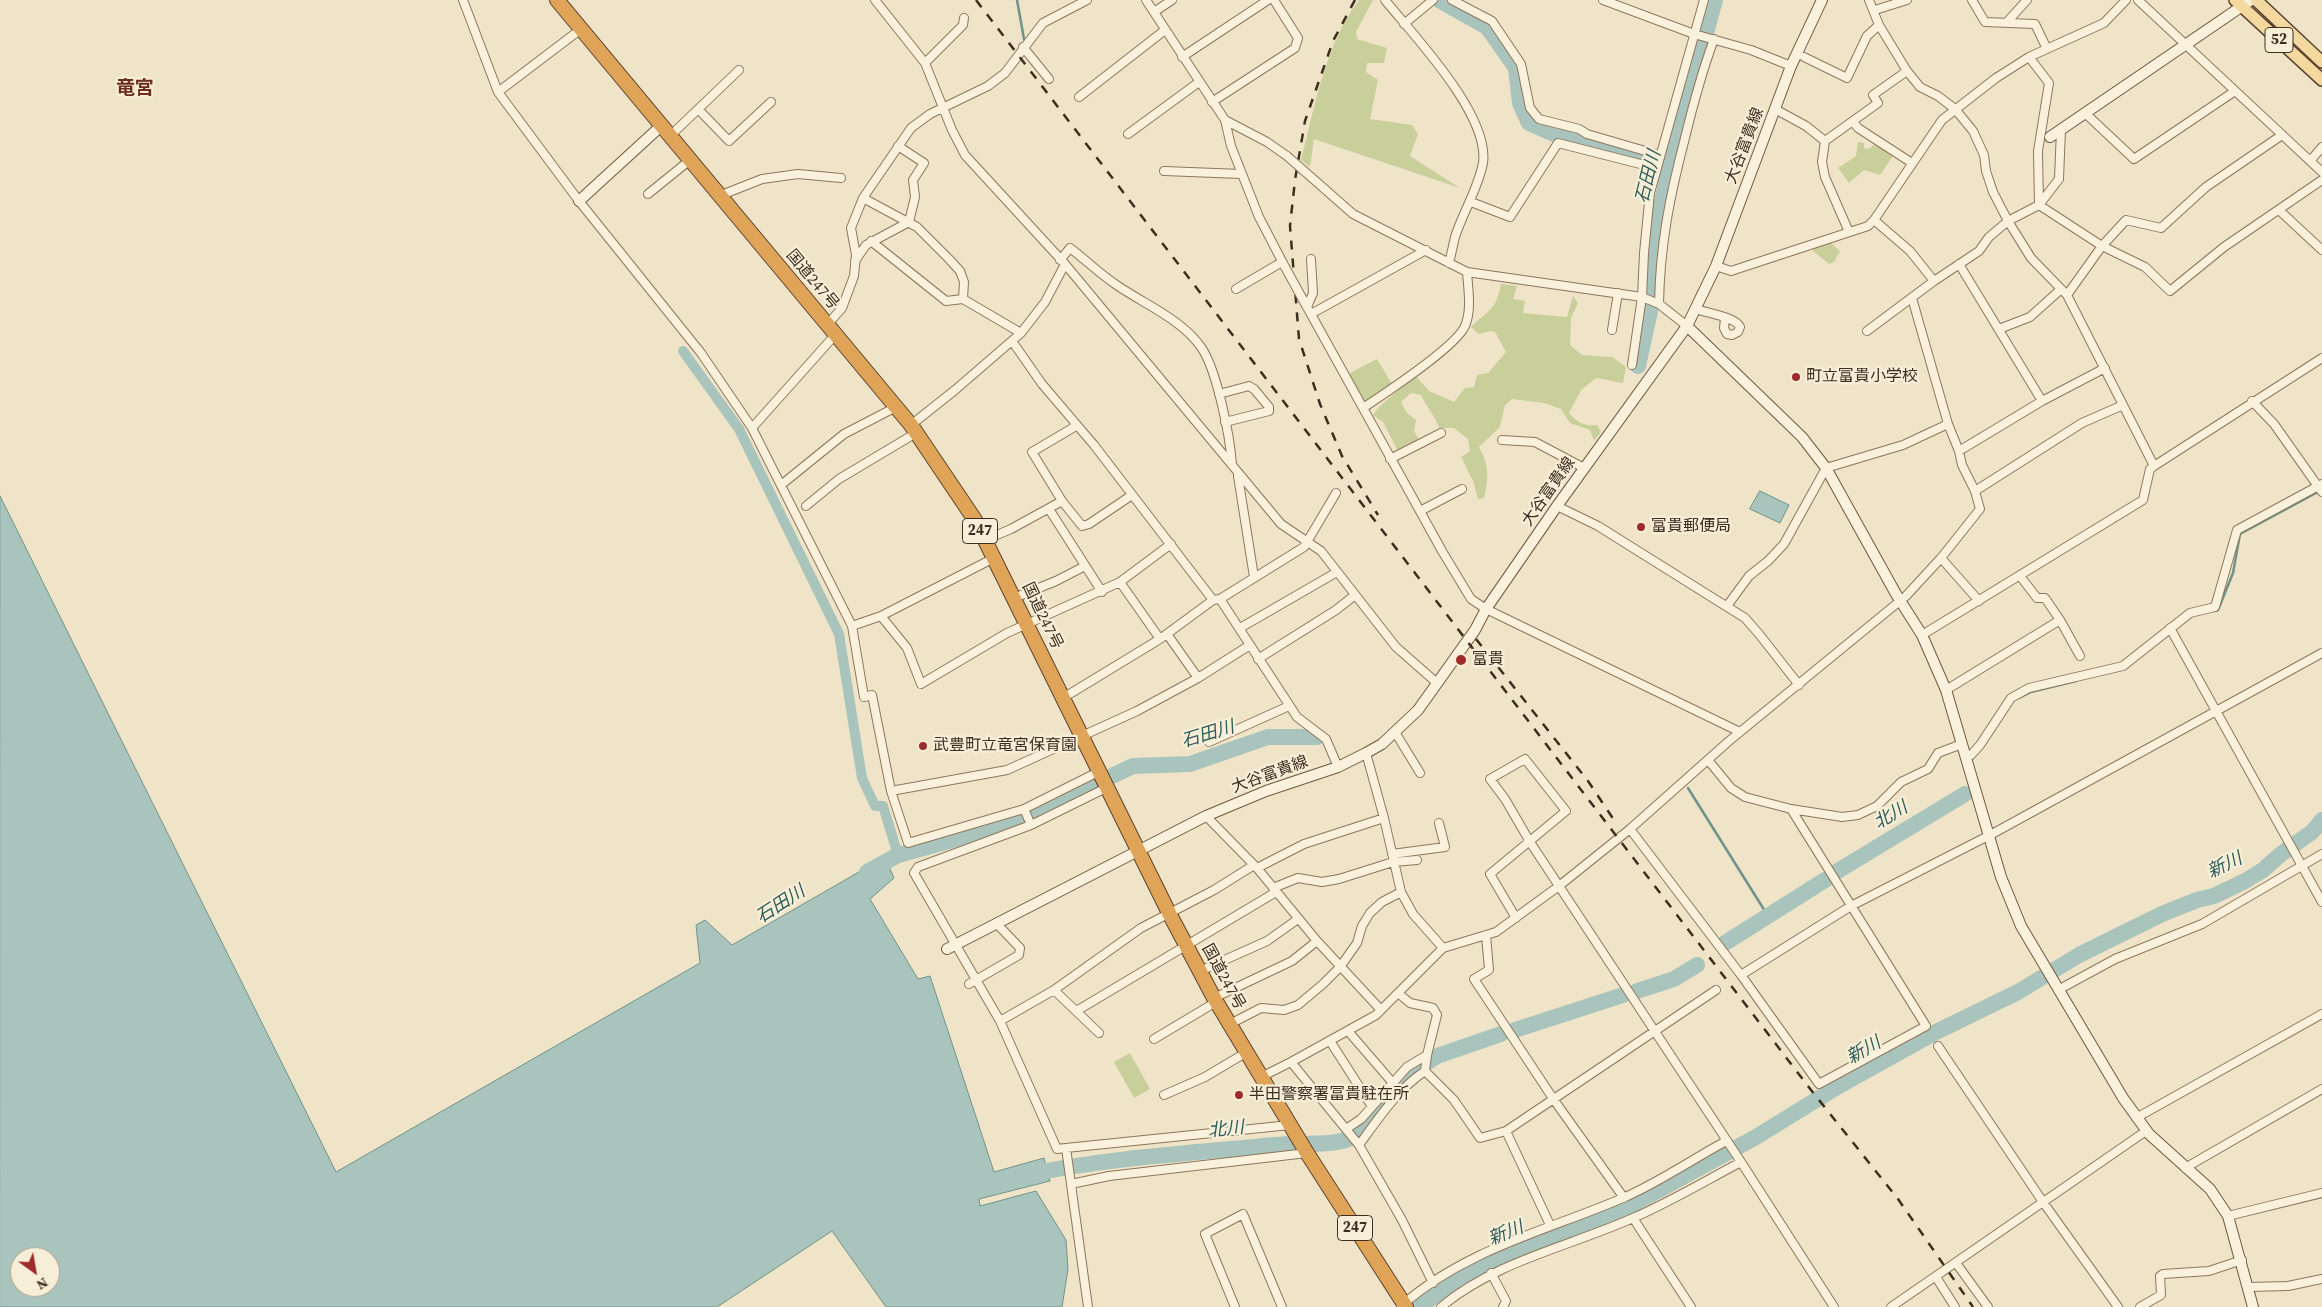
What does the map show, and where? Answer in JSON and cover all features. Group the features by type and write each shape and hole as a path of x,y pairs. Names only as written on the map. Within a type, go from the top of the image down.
{"highway":[{"name":"国道247号","path":"557,0 896,407 962,498 1014,598 1169,913 1215,1000 1292,1129 1404,1306"}],"main road":[{"name":"52","path":"2256,0 2322,62"},
{"name":"52","path":"2243,2 2322,80"}],"street":[{"path":"463,0 498,92 579,201 701,353 752,428 852,626 864,697 872,695 891,792 908,843 1024,809 1100,772"},
{"path":"876,0 925,63 943,109 965,155 1063,262 1281,524 1321,551 1396,647 1437,683"},
{"path":"1066,0 1072,8"},
{"path":"752,428 831,330 854,276 855,260 851,228 863,198 911,128 930,114 988,86 1006,73 1023,47 1043,23 1087,0"},
{"path":"1146,0 1224,120 1241,174 1259,217 1283,264 1390,458 1471,599 1486,609 1740,732"},
{"path":"1154,12 1172,0"},
{"path":"1182,57 1268,0"},
{"path":"1212,102 1295,48 1298,38 1274,0"},
{"path":"1385,0 1449,79 1475,122 1483,143 1483,162 1471,202 1455,237 1449,263"},
{"path":"1404,24 1432,0"},
{"path":"1452,0 1492,21 1521,64 1530,108 1539,119 1561,123 1587,134 1659,155"},
{"path":"1603,0 1694,34 1751,50 1791,66"},
{"path":"1632,365 1642,297 1649,202 1659,155 1704,0"},
{"name":"大谷富貴線","path":"951,947 1206,816 1266,790 1338,767 1366,753 1382,744 1418,710 1475,630 1486,609 1557,506 1687,326 1716,266 1791,66 1822,0"},
{"path":"1869,0 1880,25 1907,70 1920,87 1938,96 1955,109 1973,131 1984,154 1986,171 1993,192 2008,221 2031,258 2060,290 2067,295 2154,466"},
{"path":"1874,10 1907,0"},
{"path":"1972,0 1985,22 2035,24 2047,49"},
{"path":"2007,22 2028,0"},
{"path":"1716,266 1731,271 1868,226 1942,120 1996,78 2029,57 2104,23 2126,0"},
{"path":"2138,0 2322,172"},
{"path":"2050,137 2243,2"},
{"path":"925,63 963,25 964,18"},
{"path":"1804,56 1848,78 1867,36 1880,25"},
{"path":"498,92 581,29"},
{"path":"1079,96 1165,30"},
{"path":"1658,304 1661,256 1669,200 1712,39"},
{"path":"1023,47 1050,80"},
{"path":"2029,57 2049,84 2038,151 2039,205"},
{"path":"579,201 666,131 698,109 739,70"},
{"path":"1849,232 1824,177 1822,162 1826,141 1854,123 1878,103 1873,94 1907,70"},
{"path":"1128,134 1199,82"},
{"path":"2085,113 2134,159 2235,91"},
{"path":"698,109 729,141 771,102"},
{"path":"1775,109 1799,122 1826,141"},
{"path":"1224,120 1267,142 1287,156 1353,214 1467,272 1642,297 1658,304 1687,326 1802,436 1826,468 1900,600 1922,635 1946,690 2001,877 2021,926 2136,1118 2146,1131 2184,1168 2210,1189 2228,1216 2242,1260 2253,1307"},
{"path":"1854,123 1858,128 1912,163"},
{"path":"1867,331 1934,281 1979,251 1989,237 2008,221 2039,205 2059,179 2061,129"},
{"path":"2067,295 2102,246 2126,220 2160,228 2206,187 2282,135"},
{"path":"1471,202 1510,216 1558,143 1656,168"},
{"path":"855,260 871,241 909,222 915,197 913,180 924,163 898,146"},
{"path":"2310,161 2322,147"},
{"path":"648,194 690,160"},
{"path":"1164,171 1241,174"},
{"path":"719,196 762,179 798,174 842,178"},
{"path":"2039,205 2102,246 2145,267 2170,291 2224,247 2322,180"},
{"path":"863,198 917,227 960,271 964,282 963,299"},
{"path":"2279,210 2322,250"},
{"path":"1874,220 1910,251 1934,281"},
{"path":"871,241 946,301 963,299 1021,333"},
{"path":"806,506 839,480 913,429 1021,333 1045,302 1070,248 1116,285 1183,327 1202,348 1218,394 1232,465"},
{"path":"1311,314 1426,250"},
{"path":"1307,307 1313,293 1311,259"},
{"path":"1236,289 1283,264"},
{"path":"1959,264 2042,401"},
{"path":"1363,408 1444,350 1457,337 1465,326 1468,315 1467,272"},
{"path":"1999,329 2030,318 2060,290"},
{"path":"1612,330 1618,293"},
{"path":"1261,1076 1330,1041 1381,1010 1443,948 1496,932 1559,886 1630,830 1740,732 1900,600 1941,558 1980,509 1975,491 1962,465 1960,452 1948,424 1912,298"},
{"path":"1696,309 1725,318"},
{"path":"1012,341 1042,384 1094,445 1171,544 1240,628 1258,659 1297,717 1326,739 1338,767"},
{"path":"1922,635 2143,500 2150,469 2252,401 2322,358"},
{"path":"1960,452 2042,401 2105,368"},
{"path":"1218,394 1249,386 1254,389 1269,407 1269,411 1225,422"},
{"path":"1966,757 1971,755 1980,744 2011,698 2029,688 2123,666 2190,613 2214,607 2238,530 2321,487 2274,424 2252,401"},
{"path":"1975,491 2082,423 2123,405"},
{"path":"781,485 844,434 896,407"},
{"path":"1727,606 1749,576 1784,544 1826,468 1903,446 1948,424"},
{"path":"1076,426 1032,452 1062,501 1082,526 1089,524 1132,495"},
{"path":"1390,458 1441,433"},
{"path":"1502,440 1535,442 1584,468"},
{"path":"1237,473 1254,577"},
{"path":"1420,511 1462,489"},
{"path":"1063,698 1160,639 1216,599 1304,546 1336,493"},
{"path":"984,540 1062,501"},
{"path":"1557,506 1598,526 1745,618 1760,634 1799,685"},
{"path":"1049,509 1102,592"},
{"path":"881,616 907,648 921,684 1026,624 1102,592 1120,582 1171,544"},
{"path":"852,626 881,616 994,558"},
{"path":"1941,558 1979,601"},
{"path":"1014,598 1056,581 1085,566"},
{"path":"1240,628 1338,572"},
{"path":"2020,576 2037,598 2045,598 2080,656"},
{"path":"1120,582 1160,639"},
{"path":"1258,659 1336,610 1355,595"},
{"path":"1946,690 2060,620"},
{"path":"2170,628 2322,902"},
{"path":"1167,634 1198,678"},
{"path":"891,792 1007,770 1137,712 1198,678 1250,645"},
{"path":"1741,975 1851,906 1988,836 2322,653"},
{"path":"1209,742 1289,706"},
{"path":"1395,732 1420,773"},
{"path":"1708,760 1731,788 1738,793 1769,805 1842,817 1858,815 1877,806 1902,782 1928,769 1938,753 1962,744"},
{"path":"1366,753 1384,818 1401,892 1413,914 1443,948"},
{"path":"1516,918 1490,874 1530,842 1566,811 1525,759 1490,779 1505,799 1530,842 1741,1162 1834,1307"},
{"path":"1108,787 1031,825 918,867 914,872 951,947 977,980 1000,1021 1058,1149 1292,1129"},
{"path":"1024,809 1031,825"},
{"path":"1630,830 1741,975 1819,1084 1926,1026 1791,809"},
{"path":"1206,816 1256,867 1317,941 1381,1010"},
{"path":"1000,1021 1054,990 1116,944 1169,913 1256,867 1304,844 1384,818"},
{"path":"1078,1010 1186,945 1274,890 1282,883 1298,878 1322,882 1339,879 1393,858 1445,846 1439,823"},
{"path":"2057,987 2115,959 2202,924 2322,854"},
{"path":"1393,858 1417,860"},
{"path":"1230,1024 1261,1008 1284,1010 1298,1005 1323,984 1340,966 1357,943 1362,926 1370,913 1382,902 1401,892"},
{"path":"1200,971 1268,941 1298,918"},
{"path":"969,984 1019,955 1020,948 996,923"},
{"path":"1486,935 1489,970 1474,979 1554,1100 1624,1198"},
{"path":"1154,1039 1215,1000 1292,961 1317,941"},
{"path":"1054,990 1078,1010 1099,1033"},
{"path":"1425,1071 1454,1100 1480,1138 1506,1131 1716,990"},
{"path":"1359,1145 1380,1116 1412,1080 1425,1071 1437,1016 1433,1008 1410,1003 1398,993"},
{"path":"2136,1118 2322,1014"},
{"path":"1348,1031 1392,1082"},
{"path":"1330,1041 1371,1105"},
{"path":"1938,1046 2043,1202 2118,1307"},
{"path":"1164,1095 1205,1077 1247,1052"},
{"path":"1346,1129 1360,1119 1407,1067 1427,1055"},
{"path":"1291,1062 1359,1145 1402,1220 1433,1283"},
{"path":"2184,1168 2322,1089"},
{"path":"1506,1131 1550,1225"},
{"path":"1891,1307 1956,1264 2146,1131"},
{"path":"1404,1306 1433,1283 1470,1260 1550,1225 1624,1198 1726,1141"},
{"path":"1066,1148 1088,1307"},
{"path":"1070,1180 1307,1152"},
{"path":"1441,1307 1456,1294 1491,1274 1633,1218 1741,1162"},
{"path":"2228,1216 2322,1193"},
{"path":"1236,1307 1205,1234 1243,1214 1282,1307"},
{"path":"1633,1218 1691,1307"},
{"path":"2140,1307 2162,1295 2160,1276 2164,1274 2209,1271 2242,1260"},
{"path":"1956,1264 1988,1307"},
{"path":"1491,1274 1506,1300 1503,1307"},
{"path":"1936,1277 1955,1307"},
{"path":"2248,1287 2288,1286 2322,1279"}],"green space":[{"path":"1359,0 1373,0 1356,32 1357,39 1387,48 1384,63 1367,63 1366,72 1378,80 1370,119 1412,125 1418,134 1410,156 1460,188 1314,139 1310,167 1301,160 1329,56 1347,18"},
{"path":"1858,142 1864,143 1864,148 1869,149 1876,143 1893,156 1880,175 1864,170 1849,183 1838,168 1856,156"},
{"path":"1829,241 1840,251 1834,262 1829,264 1813,251 1813,246"},
{"path":"1501,284 1517,286 1513,299 1525,301 1523,313 1567,317 1573,296 1578,303 1571,318 1570,345 1582,355 1612,357 1626,367 1623,383 1596,378 1581,390 1569,413 1582,423 1597,425 1601,432 1594,441 1590,430 1570,423 1561,409 1544,403 1512,399 1505,405 1500,427 1479,447 1485,459 1487,484 1484,498 1478,499 1473,481 1461,457 1470,451 1468,439 1454,428 1439,428 1421,395 1411,393 1401,402 1407,413 1416,420 1414,431 1420,441 1398,451 1383,422 1373,415 1379,407 1415,375 1429,391 1454,402 1465,388 1474,387 1477,375 1488,373 1506,352 1495,332 1490,331 1479,334 1471,327 1494,305"},
{"path":"1377,359 1392,384 1364,403 1348,374"},
{"path":"1130,1053 1150,1089 1134,1098 1114,1062"}],"water":[{"path":"1760,491 1789,505 1780,523 1750,509"},
{"path":"0,496 336,1172 700,963 696,925 705,920 732,945 885,857 894,878 870,899 918,979 930,976 994,1172 1044,1158 1050,1181 979,1199 980,1206 1036,1191 1066,1240 1068,1269 1062,1307 886,1307 832,1231 717,1307 0,1307"}],"waterway":[{"path":"1017,0 1024,39"},
{"path":"1439,0 1487,27 1516,68 1520,103 1529,123 1554,134 1653,159"},
{"name":"石田川","path":"1638,366 1650,311 1657,224 1670,165 1715,0"},
{"path":"683,351 739,429 839,634 862,778 875,806 883,806 898,855"},
{"path":"2214,611 2218,610 2233,573 2240,534 2316,493"},
{"path":"2019,698 2031,692 2076,681"},
{"name":"石田川","path":"1112,776 1133,766 1190,764 1268,737 1317,737"},
{"name":"石田川","path":"1031,814 1093,786"},
{"path":"1688,788 1768,916"},
{"name":"北川","path":"1836,872 1965,794"},
{"name":"石田川","path":"867,872 898,855 985,831 1025,817"},
{"name":"新川","path":"1419,1307 1460,1277 1484,1264 1628,1207 1756,1137 1837,1087 1936,1032 2018,992 2079,955 2162,914 2197,900 2214,896 2245,881 2263,870 2281,854 2312,832 2322,820"},
{"name":"北川","path":"1725,943 1825,880"},
{"name":"北川","path":"1637,991 1674,979 1697,965"},
{"name":"北川","path":"1515,1030 1623,995"},
{"name":"北川","path":"1025,1175 1087,1164 1149,1157 1285,1144 1339,1142 1357,1135 1406,1076 1437,1056 1501,1034"}],"railway":[{"path":"976,0 1811,1090 1898,1199 1973,1307"},
{"path":"1355,0 1333,41 1305,121 1295,180 1290,226 1299,339 1320,404 1342,456 1378,515"},
{"path":"1476,639 1588,781 1614,820"}],"place":[{"name":"町立富貴小学校","path":"1796,377"},
{"name":"富貴郵便局","path":"1641,527"},
{"name":"富貴","path":"1461,660"},
{"name":"武豊町立竜宮保育園","path":"923,746"},
{"name":"半田警察署冨貴駐在所","path":"1239,1095"}],"district":[{"name":"竜宮","path":"135,89"}]}
